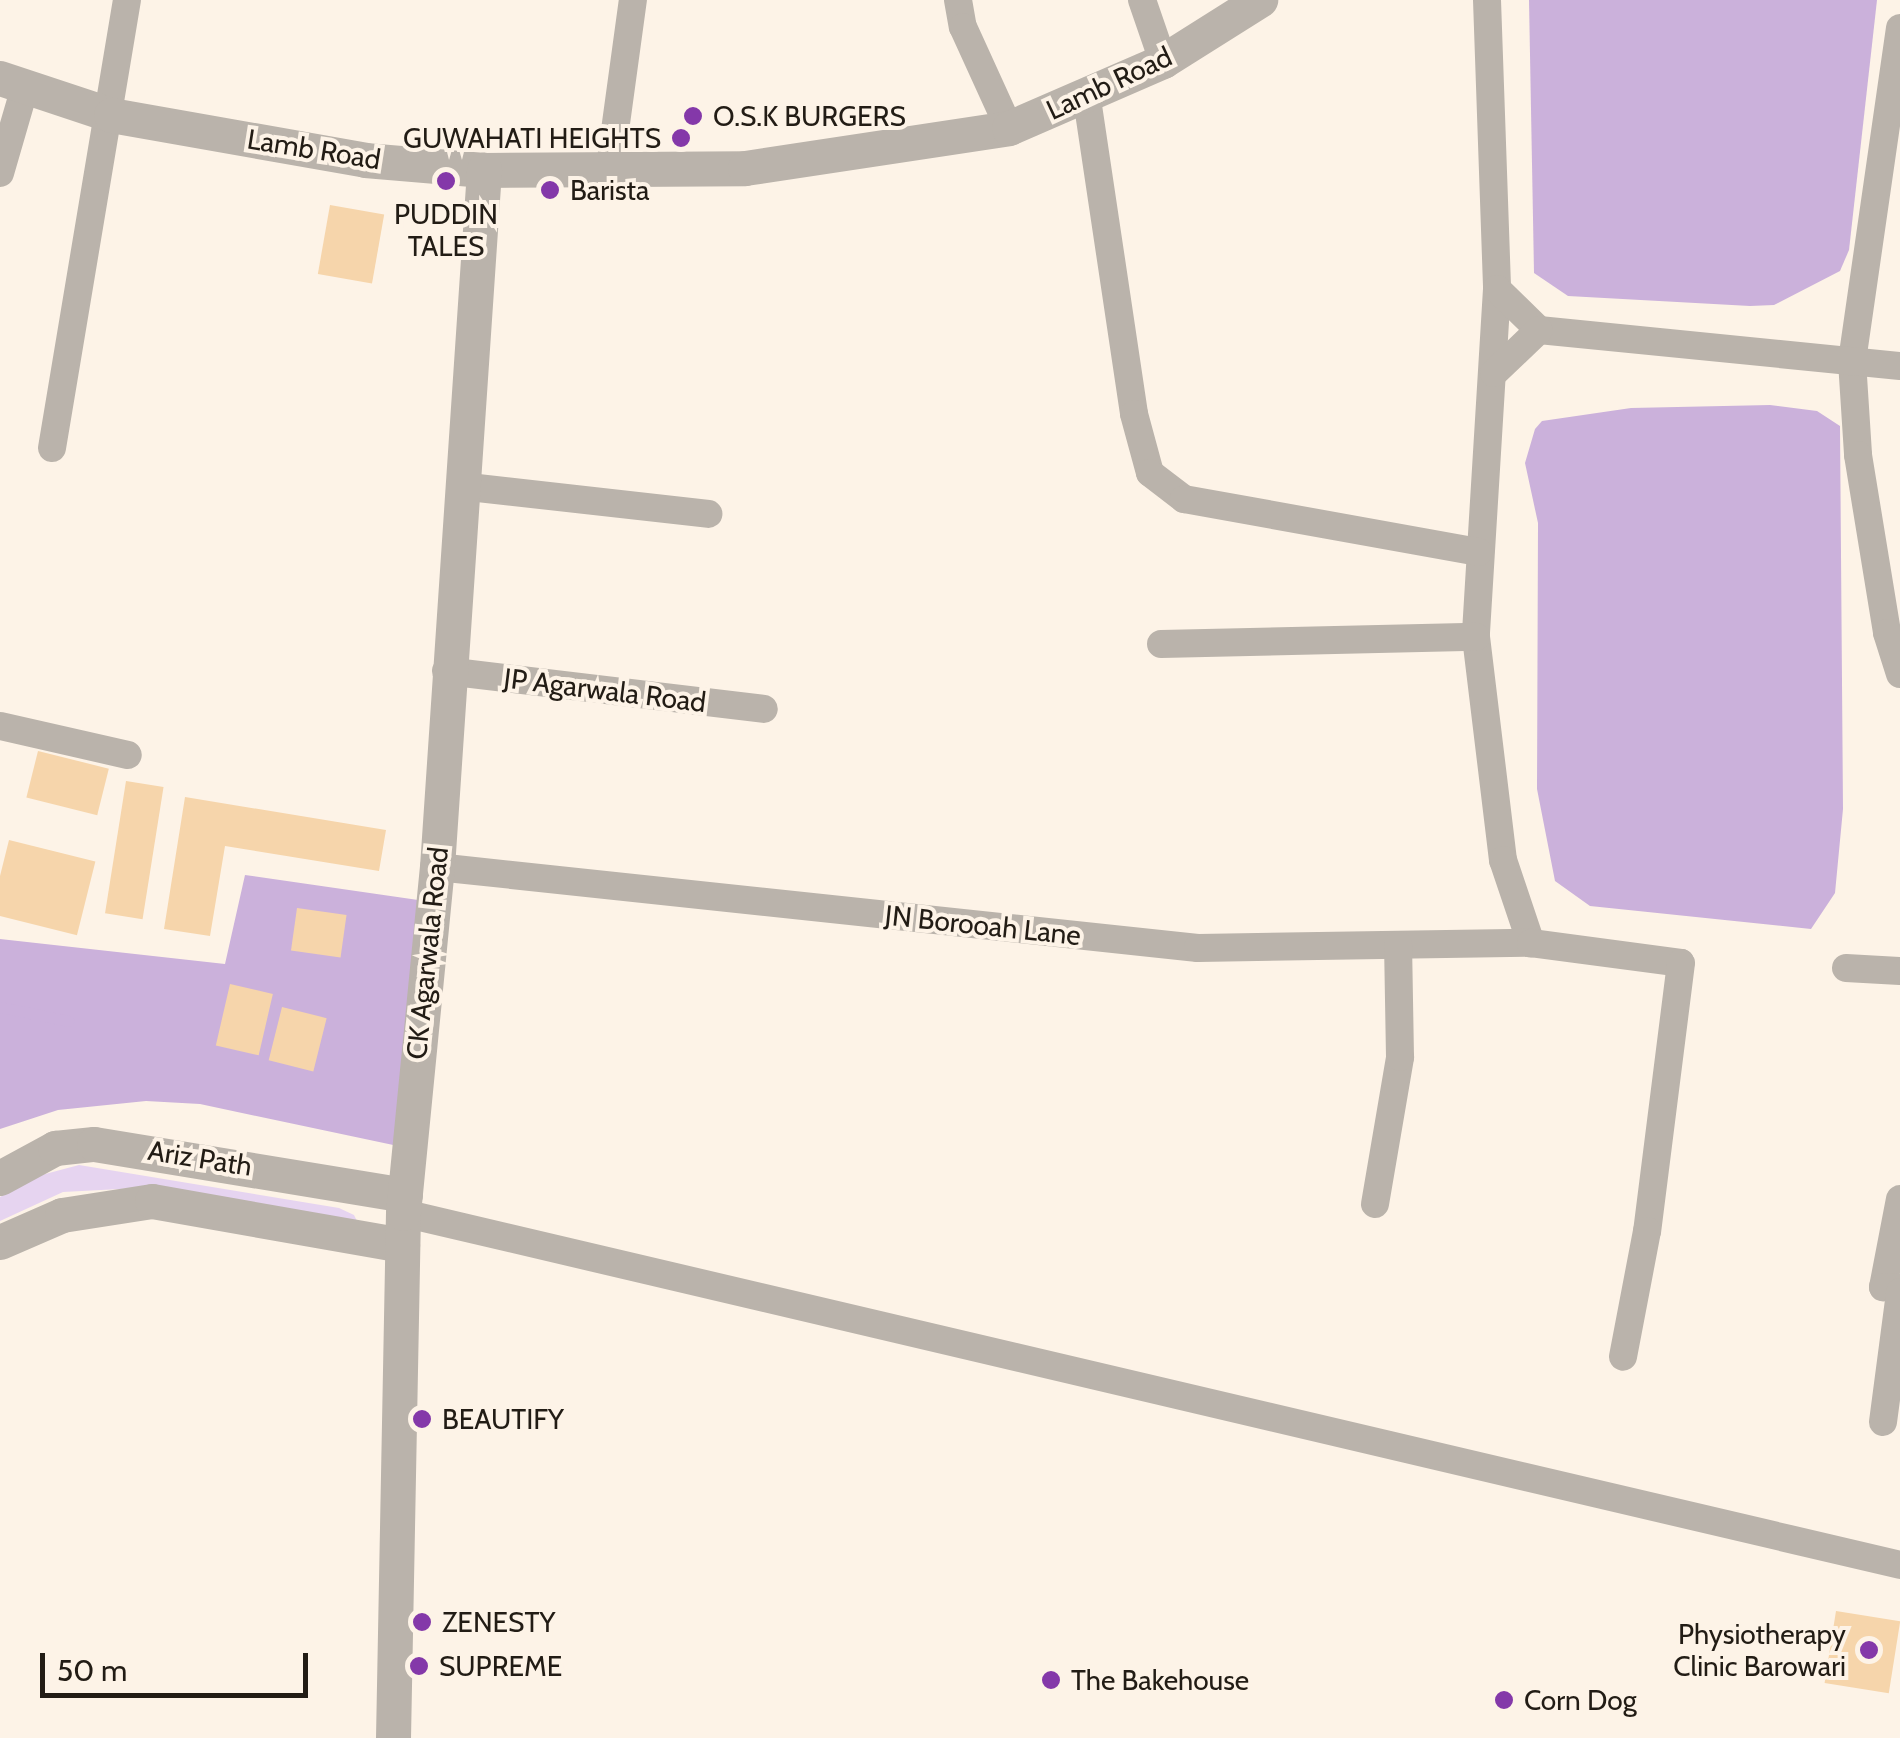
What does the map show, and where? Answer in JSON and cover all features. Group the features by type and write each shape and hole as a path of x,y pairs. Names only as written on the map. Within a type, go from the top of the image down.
{"street":[{"path":"52,448 127,0"},
{"path":"610,167 633,0"},
{"path":"958,0 963,27 1009,128"},
{"path":"1142,0 1163,60"},
{"name":"Lamb Road","path":"13,82 110,115 366,160 484,170 745,168 1009,128 1087,99 1163,60 1260,0"},
{"path":"1487,0 1498,289 1478,552 1476,637 1503,860 1532,943"},
{"path":"1900,28 1852,361 1858,455 1887,633 1900,674"},
{"path":"0,174 13,82"},
{"path":"1087,99 1134,414 1150,473 1184,498 1478,552"},
{"name":"CK Agarwala Road","path":"393,1738 404,1218 437,867 446,671 484,170"},
{"path":"1498,289 1539,330 1900,366"},
{"path":"1494,373 1539,330"},
{"path":"460,486 708,514"},
{"path":"1161,644 1476,637"},
{"name":"JP Agarwala Road","path":"446,671 764,709"},
{"path":"0,726 128,755"},
{"name":"JN Borooah Lane","path":"437,867 1198,948 1532,943 1681,963 1648,1231 1623,1357"},
{"path":"1375,1204 1400,1057 1398,946"},
{"path":"1846,968 1900,971"},
{"name":"Ariz Path","path":"0,1178 55,1148 94,1144 404,1218"},
{"path":"1884,1422 1900,1290 1883,1287 1900,1199"},
{"name":"Ariz Path","path":"0,1242 62,1215 152,1201 404,1218"},
{"path":"404,1218 1900,1565"}],"shaded area":[{"path":"1529,0 1877,0 1849,250 1840,271 1774,305 1750,306 1568,296 1534,273"},
{"path":"1770,405 1817,411 1840,426 1843,809 1835,893 1811,929 1590,906 1555,881 1537,789 1538,523 1525,463 1535,429 1542,421 1631,408"},
{"path":"245,875 425,901 398,1146 200,1104 146,1101 58,1110 0,1129 0,939 225,964"},
{"path":"79,1165 339,1208 354,1215 360,1227 139,1188 63,1192 0,1221 0,1197 34,1177"}],"building":[{"path":"330,205 384,215 372,283 318,274"},
{"path":"38,751 109,769 97,815 26,798"},
{"path":"126,781 164,787 143,919 105,913"},
{"path":"185,797 386,830 379,871 225,846 210,936 164,929"},
{"path":"9,840 95,862 77,935 0,916 0,876"},
{"path":"297,908 347,915 341,958 291,951"},
{"path":"230,984 273,994 259,1055 216,1045"},
{"path":"282,1007 327,1018 313,1071 269,1060"},
{"path":"1836,1611 1900,1621 1889,1693 1825,1683"}],"waterway":[{"path":"0,1007 69,1021"}],"place":[{"name":"O.S.K BURGERS","path":"693,116"},
{"name":"GUWAHATI HEIGHTS","path":"681,138"},
{"name":"PUDDIN TALES","path":"446,181"},
{"name":"Barista","path":"550,190"},
{"name":"BEAUTIFY","path":"422,1419"},
{"name":"ZENESTY","path":"422,1622"},
{"name":"Physiotherapy Clinic Barowari","path":"1869,1650"},
{"name":"SUPREME","path":"419,1666"},
{"name":"The Bakehouse","path":"1051,1680"},
{"name":"Corn Dog","path":"1504,1700"}]}
